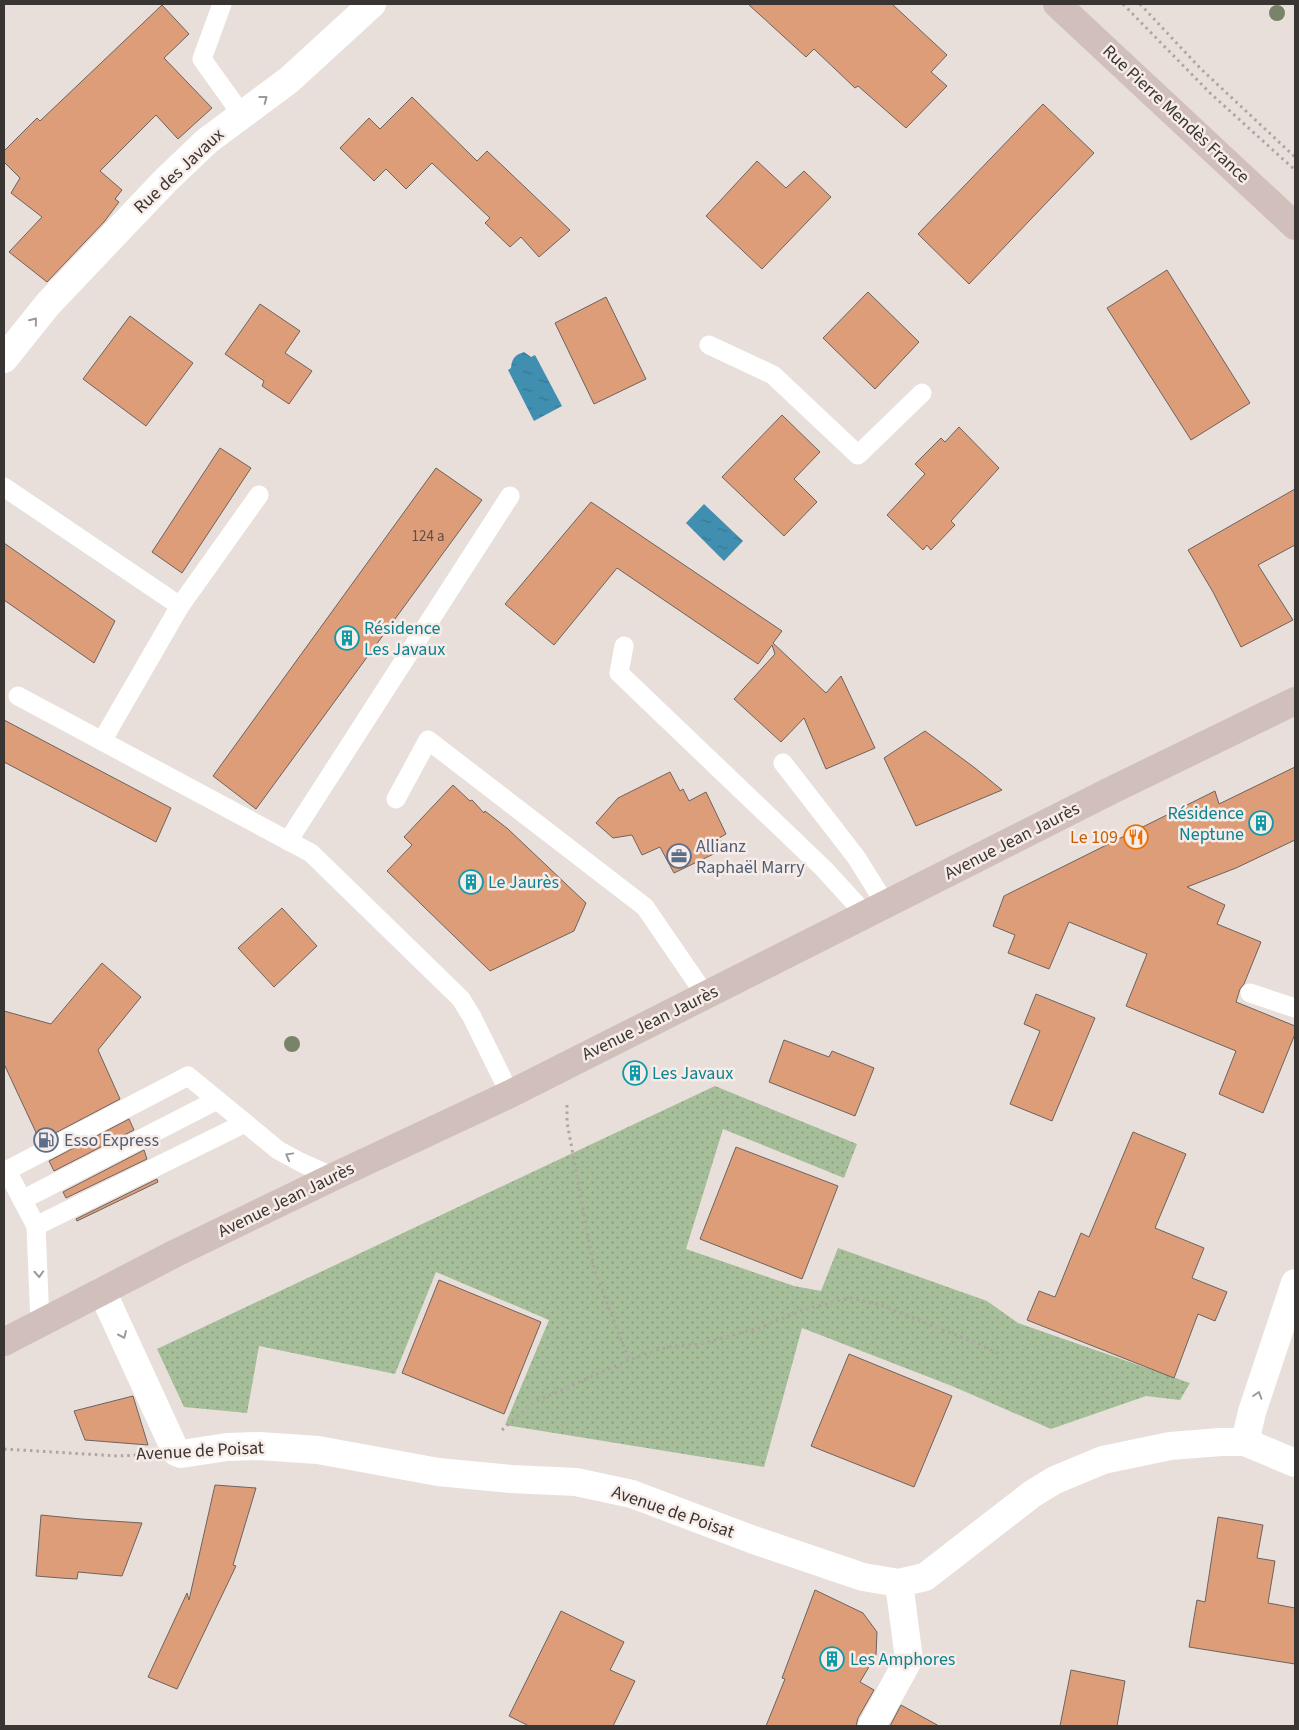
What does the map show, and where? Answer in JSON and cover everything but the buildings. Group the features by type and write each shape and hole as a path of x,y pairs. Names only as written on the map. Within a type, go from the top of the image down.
{"main road":[{"name":"Rue Pierre Mendès France","path":"1057,4 1185,121 1295,226"},
{"name":"Avenue Jean Jaurès","path":"4,1342 102,1291 333,1177 510,1094 1119,787 1295,701"}],"street":[{"name":"Rue des Javaux","path":"4,359 48,304 159,187 207,141 289,80 372,4"},
{"path":"1245,1442 1252,1412 1295,1283"},
{"path":"102,1291 176,1452"},
{"name":"Avenue de Poisat","path":"176,1452 181,1454 227,1447 259,1446 318,1450 438,1472 511,1479 576,1482 632,1494 752,1539 862,1577 899,1583 925,1577 1032,1494 1055,1480 1103,1460 1170,1446 1245,1442 1295,1463"},
{"path":"872,1726 909,1659 899,1583"}],"lane":[{"path":"222,4 202,60 242,116"},
{"path":"709,345 772,375 858,455 922,392"},
{"path":"4,487 180,606"},
{"path":"102,741 180,606 259,495"},
{"path":"288,841 510,496"},
{"path":"624,646 619,673 824,869 876,910"},
{"path":"18,696 311,853 461,999 472,1017 510,1094"},
{"path":"396,799 428,740 645,907 706,996"},
{"path":"783,763 856,857 876,910"},
{"path":"1250,993 1295,1008"},
{"path":"40,1324 36,1226 5,1172 188,1076 278,1150 333,1177"},
{"path":"22,1200 217,1100"},
{"path":"36,1226 245,1123"}],"path":[{"path":"1123,4 1210,93 1295,170"},
{"path":"1140,4 1201,69 1295,156"},
{"path":"566,1103 594,1269 628,1360"},
{"path":"502,1430 534,1402 628,1360 667,1347 700,1344 760,1328 805,1309 851,1298 881,1304 981,1345 1001,1356"},
{"name":"Avenue de Poisat","path":"4,1449 118,1456 176,1452"}],"green space":[{"path":"715,1086 857,1144 844,1178 723,1129 686,1249 794,1286 821,1291 838,1248 987,1301 1018,1323 1190,1383 1180,1400 1146,1396 1051,1429 952,1386 802,1328 764,1467 505,1425 549,1320 436,1272 395,1374 259,1346 247,1413 184,1407 157,1349"}],"water":[{"path":"524,352 531,357 535,355 562,406 534,421 508,370 511,368 514,357"},
{"path":"704,504 743,541 724,561 686,523"}],"place":[{"name":"Résidence Les Javaux","path":"347,638"},
{"name":"Résidence Neptune","path":"1261,823"},
{"name":"Le 109","path":"1136,837"},
{"name":"Allianz Raphaël Marry","path":"679,856"},
{"name":"Le Jaurès","path":"471,882"},
{"name":"Les Javaux","path":"635,1073"},
{"name":"Esso Express","path":"46,1140"},
{"name":"Les Amphores","path":"832,1659"}]}
